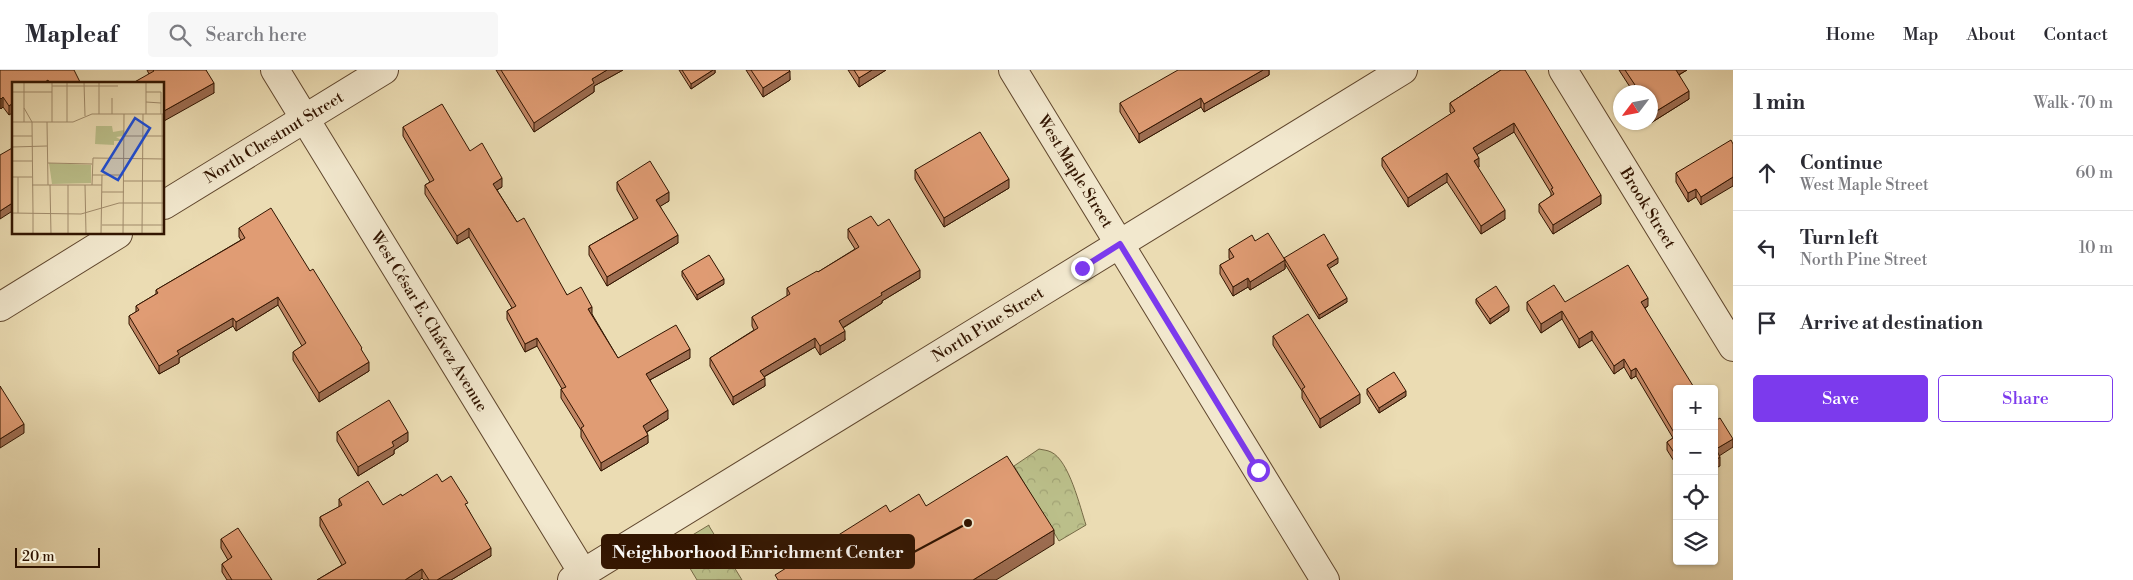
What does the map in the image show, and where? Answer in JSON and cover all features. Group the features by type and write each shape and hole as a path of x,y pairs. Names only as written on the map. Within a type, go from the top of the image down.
{"street":[{"name":"West César E. Chávez Avenue","path":"275,70 578,577"},
{"name":"North Chestnut Street","path":"165,204 384,70"},
{"name":"West Maple Street","path":"1013,70 1326,580"},
{"name":"North Pine Street","path":"578,577 1403,70"},
{"name":"Brook Street","path":"1563,70 1733,347"},
{"path":"0,307 116,235"}],"green space":[{"path":"1039,449 1051,452 1063,464 1073,485 1086,525 1059,541 1014,466"},
{"path":"709,525 742,580 697,580 676,545"}],"building":[{"path":"0,70 74,70 80,82 49,82 48,80 45,82 12,82 12,104 9,106 3,97 0,98"},
{"path":"206,70 214,83 165,110 165,82 135,82 154,71"},
{"path":"501,70 607,70 592,79 594,83 534,123"},
{"path":"682,70 713,70 691,84"},
{"path":"751,70 789,70 790,71 763,88"},
{"path":"854,70 872,70 859,78"},
{"path":"1178,70 1263,70 1204,104 1201,98 1139,134 1120,103"},
{"path":"1501,70 1525,70 1601,195 1553,225 1539,204 1554,194 1551,189 1553,188 1514,123 1473,148 1479,158 1474,161 1505,210 1481,226 1447,173 1408,198 1382,158 1455,111 1450,103"},
{"path":"1625,70 1676,70 1689,91 1658,110 1658,85 1635,85"},
{"path":"442,104 470,151 482,143 502,178 493,184 517,222 524,218 567,295 581,287 592,307 588,309 618,358 676,325 690,349 646,374 668,410 643,426 648,435 601,463 581,428 584,426 561,389 566,387 537,338 525,344 507,311 516,306 469,228 457,236 425,185 434,180 403,127"},
{"path":"980,132 1009,179 944,218 915,170"},
{"path":"1731,140 1733,144 1733,177 1701,197 1696,189 1688,193 1676,173"},
{"path":"12,148 12,203 0,211 0,155"},
{"path":"650,161 669,192 656,200 678,235 607,277 589,246 638,218 617,182"},
{"path":"271,208 310,271 313,269 369,362 319,393 293,352 306,343 278,297 236,322 233,318 177,351 179,354 159,366 129,316 139,310 136,306 158,293 156,290 245,238 239,228"},
{"path":"871,216 878,226 889,219 920,270 839,321 845,331 820,346 815,338 760,371 765,378 733,397 710,358 758,328 752,317 790,294 787,288 859,247 848,229"},
{"path":"1268,233 1285,260 1250,282 1248,278 1233,287 1220,265 1234,257 1229,249 1252,235 1255,241"},
{"path":"1324,234 1338,258 1327,265 1347,298 1319,315 1284,258"},
{"path":"709,255 724,279 697,295 682,271"},
{"path":"1628,265 1648,298 1641,302 1693,385 1673,385 1673,431 1636,368 1631,371 1624,359 1614,366 1592,331 1579,339 1562,311 1541,324 1527,302 1554,285 1565,302"},
{"path":"1496,286 1509,306 1490,319 1476,299"},
{"path":"1308,314 1360,394 1320,419 1302,389 1305,387 1273,336"},
{"path":"1394,372 1406,391 1379,408 1367,389"},
{"path":"0,386 24,424 0,439"},
{"path":"389,400 408,432 392,442 394,446 358,467 337,432"},
{"path":"1720,418 1733,439 1718,448 1718,430 1718,419"},
{"path":"1673,438 1673,451 1667,442"},
{"path":"1007,456 1054,530 973,580 778,580 775,575 886,505 890,512 919,494 926,506"},
{"path":"437,474 442,482 451,476 468,503 465,504 491,548 437,580 429,580 422,569 405,580 317,580 346,563 320,517 342,505 339,499 368,481 383,505 401,494 402,496"},
{"path":"238,528 272,580 232,580 222,564 232,557 221,539"}],"place":[{"name":"Neighborhood Enrichment Center","path":"968,523"}],"route":[{"path":"1082,268 1120,244 1258,470"}]}
